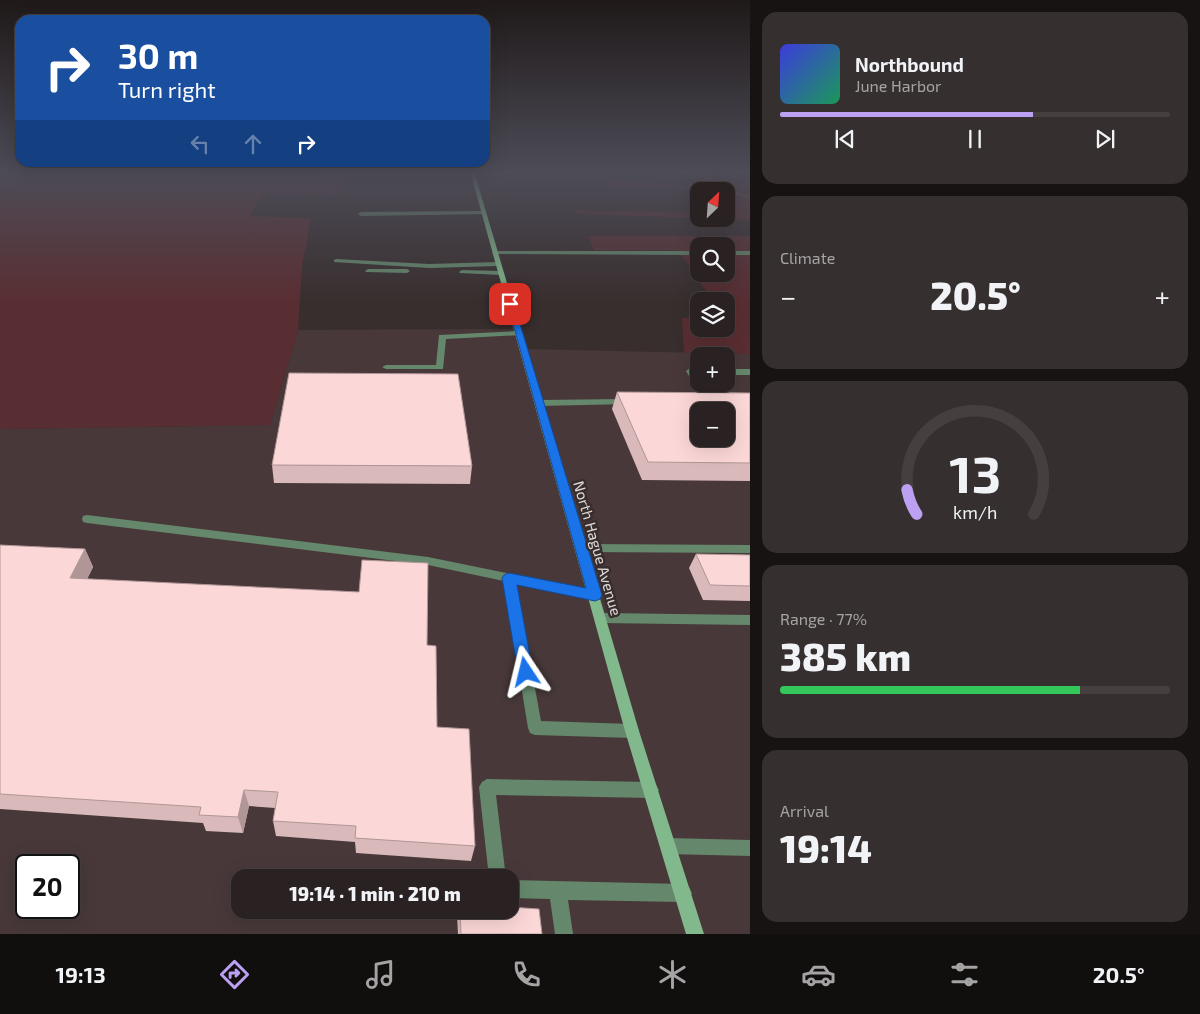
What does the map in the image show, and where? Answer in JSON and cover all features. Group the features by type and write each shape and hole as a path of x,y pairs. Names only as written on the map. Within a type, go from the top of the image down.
{"main road":[{"name":"North Hague Avenue","path":"483,215 602,618 632,731 695,934"}],"street":[{"path":"495,253 690,253"},
{"path":"735,253 750,253"},
{"path":"336,261 500,269"},
{"path":"368,271 500,269"},
{"path":"386,367 440,367 442,337 518,333"},
{"path":"735,372 750,372"},
{"path":"539,403 633,402"},
{"path":"87,519 428,561 595,595"},
{"path":"581,548 750,549"},
{"path":"509,578 535,728 632,731"},
{"path":"602,618 750,620"},
{"path":"497,869 487,787 651,790"},
{"path":"668,846 750,848"},
{"path":"519,889 683,893"},
{"path":"558,891 564,934"}],"shaded area":[{"path":"0,215 251,215 250,216 311,218 302,266 298,330 270,425 0,429"},
{"path":"596,215 690,215 690,218"},
{"path":"735,215 750,215 750,220 735,220"},
{"path":"588,236 750,236 750,354 735,354 735,347 690,347 690,353 684,353 682,318 690,318 690,337 735,337 735,292 707,292 700,282 735,282 735,237 690,237 690,267 678,250 594,250"},
{"path":"518,329 524,349 690,353 690,392 735,392 735,354 750,354 750,934 0,934 0,429 270,425 298,330"}],"building":[{"path":"289,373 458,374 472,466 272,465"},
{"path":"617,392 750,393 750,463 648,462"},
{"path":"0,545 85,549 70,578 359,592 362,560 428,563 427,645 436,646 437,727 469,729 475,846 355,838 356,826 273,821 278,792 244,790 238,817 199,815 201,807 0,794"},
{"path":"696,554 750,555 750,586 710,585"},
{"path":"519,908 539,909 542,934 461,934 460,919 519,919"}],"route":[{"path":"510,304 595,595 509,578 526,672"}]}
